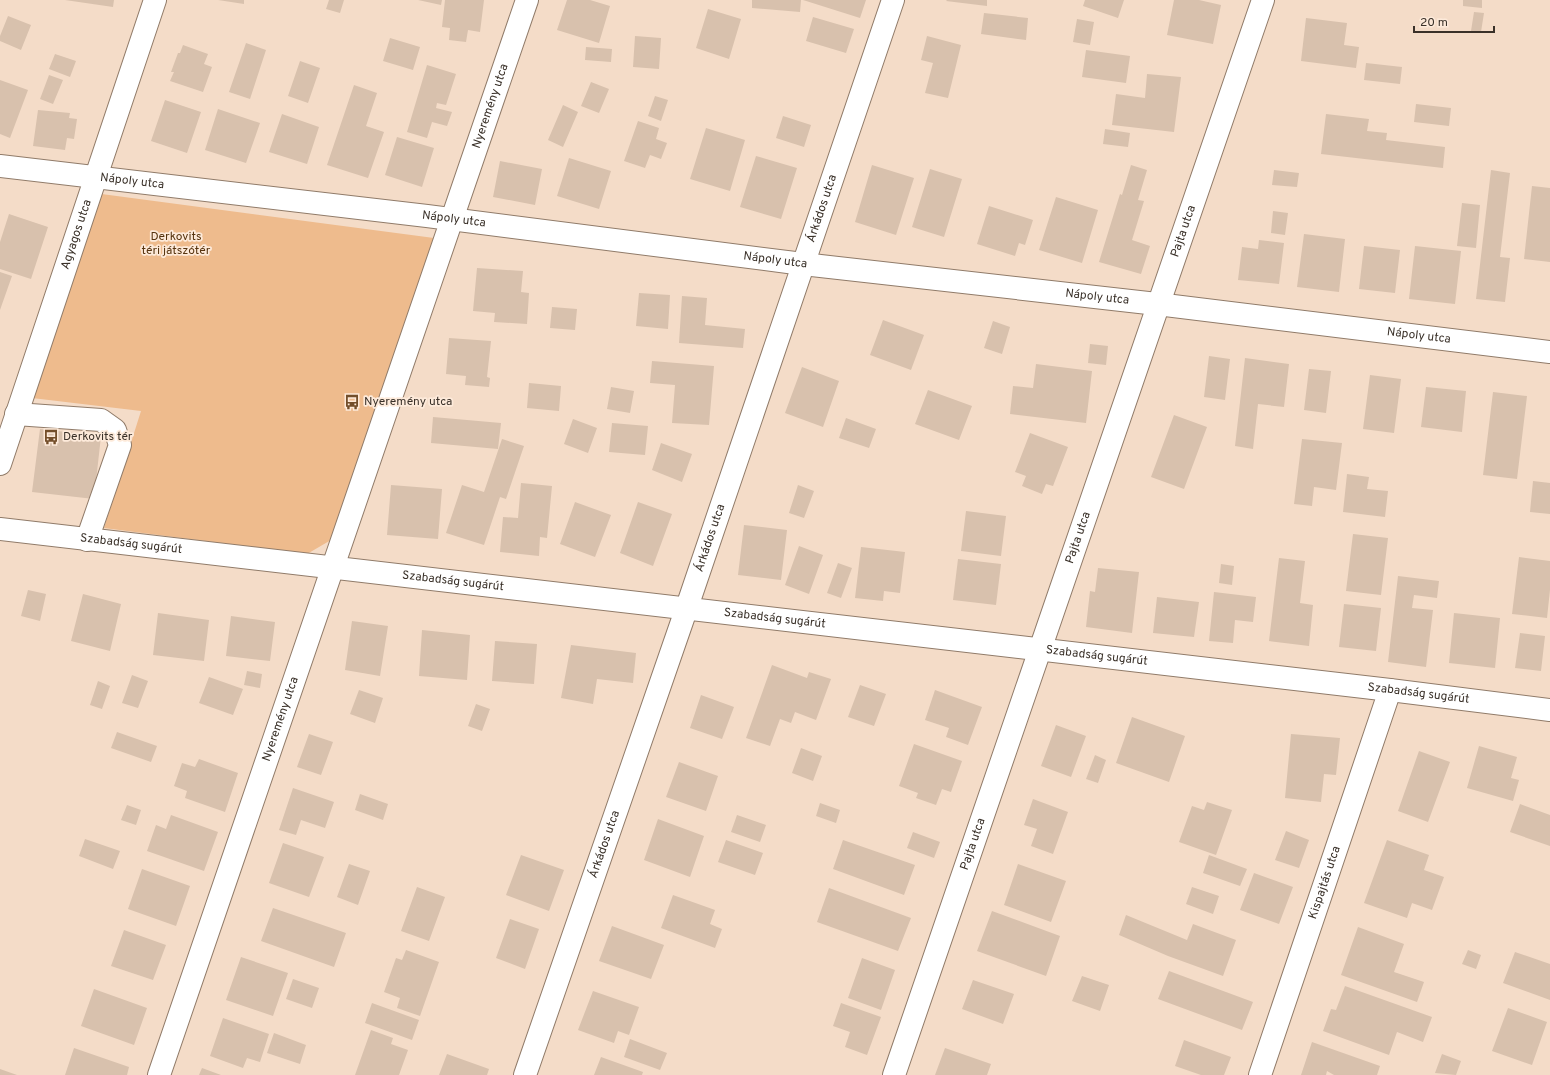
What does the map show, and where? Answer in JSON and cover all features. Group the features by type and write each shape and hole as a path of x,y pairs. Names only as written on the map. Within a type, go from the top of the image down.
{"street":[{"name":"Agyagos utca","path":"3,454 94,177 155,0"},
{"name":"Nyeremény utca","path":"159,1075 527,0"},
{"name":"Árkádos utca","path":"525,1075 686,610 893,0"},
{"name":"Pajta utca","path":"894,1075 1040,651 1157,304 1263,0"},
{"name":"Nápoly utca","path":"0,166 453,219 803,264 1157,304 1550,352"},
{"path":"16,414 101,420 115,430 120,445 88,540"},
{"name":"Szabadság sugárút","path":"0,529 332,569 1390,690 1550,710"},
{"name":"Kispajtás utca","path":"1260,1075 1390,690"}],"green space":[{"name":"Derkovits téri játszótér","path":"94,193 434,238 331,540 307,554 104,528 141,411 32,398"}],"building":[{"path":"65,0 114,0 113,7"},
{"path":"218,0 244,0 244,4"},
{"path":"329,0 344,0 340,13 326,9"},
{"path":"418,0 442,0 441,5"},
{"path":"445,0 484,0 480,32 468,30 466,42 449,40 450,28 442,27"},
{"path":"567,0 590,0 610,6 599,43 557,30"},
{"path":"752,0 801,0 800,12 752,8"},
{"path":"803,0 866,0 860,18"},
{"path":"987,0 987,6 946,1"},
{"path":"1085,0 1124,0 1118,18 1083,6"},
{"path":"1174,0 1199,0 1221,5 1213,44 1167,35"},
{"path":"1463,0 1482,0 1482,8 1463,6"},
{"path":"708,9 741,19 729,59 696,48"},
{"path":"1474,12 1484,13 1481,32 1471,31"},
{"path":"984,13 1028,18 1026,40 981,34"},
{"path":"8,16 31,25 21,50 0,41 0,36"},
{"path":"813,17 854,29 846,53 806,41"},
{"path":"1306,18 1347,23 1344,45 1359,47 1356,68 1301,61"},
{"path":"1077,19 1094,22 1090,45 1073,42"},
{"path":"635,36 661,38 659,69 633,67"},
{"path":"927,36 961,45 948,98 925,93 933,63 921,60"},
{"path":"390,38 420,47 413,70 383,61"},
{"path":"246,43 266,50 250,99 229,92"},
{"path":"183,45 208,54 204,64 212,67 203,92 170,81 174,72 171,72 178,53 180,53"},
{"path":"586,47 612,49 611,62 585,60"},
{"path":"1086,50 1130,56 1126,83 1082,77"},
{"path":"55,54 76,61 70,77 49,69"},
{"path":"300,61 320,68 308,103 288,96"},
{"path":"1366,63 1402,67 1400,84 1364,80"},
{"path":"427,65 456,74 446,105 437,103 436,108 452,112 447,126 432,122 427,138 407,132"},
{"path":"1147,74 1181,77 1174,132 1112,125 1116,94 1145,98"},
{"path":"49,75 63,80 53,104 40,99"},
{"path":"0,80 28,90 10,138 0,134"},
{"path":"591,82 609,89 599,113 581,106"},
{"path":"354,85 377,93 366,126 384,132 368,178 327,165"},
{"path":"655,96 668,100 661,121 648,116"},
{"path":"165,100 201,112 187,153 151,141"},
{"path":"1416,104 1451,108 1449,126 1414,122"},
{"path":"563,105 578,112 563,147 548,140"},
{"path":"218,109 260,123 246,163 205,150"},
{"path":"38,110 70,113 69,118 77,119 74,139 67,138 65,150 33,146"},
{"path":"282,114 319,127 307,164 269,152"},
{"path":"1326,114 1369,119 1367,131 1387,133 1386,140 1445,147 1443,168 1321,154"},
{"path":"783,116 811,125 804,147 776,138"},
{"path":"638,121 659,128 656,139 667,143 661,159 650,155 645,168 624,161"},
{"path":"706,128 745,140 730,191 690,179"},
{"path":"1105,129 1130,133 1128,147 1103,144"},
{"path":"397,137 434,148 422,187 385,175"},
{"path":"756,156 797,168 781,219 740,207"},
{"path":"569,158 611,171 599,209 557,196"},
{"path":"500,161 542,169 535,205 493,197"},
{"path":"872,165 914,178 896,235 855,222"},
{"path":"1131,165 1147,170 1138,200 1144,201 1132,240 1150,246 1141,274 1099,262 1120,194 1122,195"},
{"path":"930,169 962,179 944,237 912,227"},
{"path":"1274,170 1299,173 1297,187 1272,185"},
{"path":"1491,170 1510,173 1500,257 1510,258 1505,302 1476,299"},
{"path":"1532,186 1550,188 1550,262 1524,259"},
{"path":"1056,197 1098,210 1082,263 1039,250"},
{"path":"1462,203 1480,205 1476,248 1457,246"},
{"path":"989,206 1033,220 1025,245 1019,243 1015,256 977,244"},
{"path":"1273,211 1288,213 1285,235 1271,233"},
{"path":"9,214 48,227 31,279 0,269 0,242"},
{"path":"1304,234 1345,239 1339,292 1297,287"},
{"path":"1259,240 1284,243 1279,284 1238,280 1242,247 1258,249"},
{"path":"1364,246 1400,250 1395,293 1359,289"},
{"path":"1415,246 1461,251 1455,304 1409,299"},
{"path":"477,268 523,271 521,292 529,293 527,324 494,322 495,313 473,311"},
{"path":"0,272 12,276 0,310"},
{"path":"639,293 670,295 668,329 636,326"},
{"path":"682,296 707,298 705,325 745,329 743,348 679,343"},
{"path":"552,307 577,309 575,330 550,328"},
{"path":"883,320 924,335 911,370 870,355"},
{"path":"993,321 1010,327 1002,354 984,348"},
{"path":"449,338 491,341 487,377 490,378 489,387 465,385 466,376 446,374"},
{"path":"1090,344 1108,346 1106,365 1088,363"},
{"path":"1209,356 1230,359 1225,400 1204,397"},
{"path":"1245,358 1289,364 1284,407 1258,404 1253,449 1235,446"},
{"path":"652,361 714,366 709,425 672,423 675,385 650,383"},
{"path":"1036,364 1092,371 1086,423 1010,414 1013,386 1033,388"},
{"path":"802,367 839,381 823,427 785,413"},
{"path":"1309,369 1331,371 1326,413 1304,410"},
{"path":"1370,375 1401,379 1394,433 1363,429"},
{"path":"529,383 561,386 559,411 527,408"},
{"path":"611,387 634,391 630,413 607,409"},
{"path":"1426,387 1466,391 1462,432 1421,427"},
{"path":"928,390 972,406 959,440 915,424"},
{"path":"1493,392 1527,396 1517,479 1483,475"},
{"path":"1174,415 1207,427 1184,489 1151,477"},
{"path":"433,417 501,423 498,449 431,443"},
{"path":"846,418 876,429 869,448 839,438"},
{"path":"573,419 597,428 588,453 564,444"},
{"path":"612,423 648,426 645,455 609,452"},
{"path":"40,429 101,436 94,499 32,492"},
{"path":"1030,433 1068,447 1053,486 1046,484 1042,494 1022,486 1026,476 1015,472"},
{"path":"502,439 524,446 506,499 500,497 484,545 446,533 462,485 484,492"},
{"path":"1302,439 1342,443 1336,490 1314,487 1312,506 1294,504"},
{"path":"661,443 692,454 682,482 652,470"},
{"path":"1347,474 1369,477 1367,489 1388,491 1385,517 1343,512"},
{"path":"1533,481 1550,483 1550,514 1530,512"},
{"path":"521,483 552,486 547,538 540,537 539,556 500,552 503,517 518,518"},
{"path":"391,485 442,489 438,539 387,535"},
{"path":"798,485 814,491 804,518 789,513"},
{"path":"575,502 611,515 595,557 560,544"},
{"path":"638,502 672,514 653,566 620,553"},
{"path":"966,511 1006,516 1001,556 961,551"},
{"path":"744,525 787,530 781,580 738,575"},
{"path":"1353,534 1388,538 1381,595 1346,591"},
{"path":"799,546 823,555 809,594 785,585"},
{"path":"861,547 905,552 900,593 884,591 883,601 855,598"},
{"path":"1519,557 1550,561 1550,590 1547,618 1512,614"},
{"path":"1279,558 1305,561 1300,603 1313,605 1309,646 1269,641"},
{"path":"958,559 1001,564 996,605 953,600"},
{"path":"838,563 852,568 841,598 827,593"},
{"path":"1221,564 1234,566 1232,585 1219,583"},
{"path":"1098,568 1139,572 1132,633 1086,627 1090,591 1095,592"},
{"path":"1398,576 1439,581 1437,598 1414,595 1412,608 1433,610 1426,667 1388,662"},
{"path":"28,590 46,594 40,621 21,616"},
{"path":"1214,592 1256,597 1253,622 1235,620 1233,643 1209,641"},
{"path":"83,594 121,604 110,651 71,641"},
{"path":"1157,597 1199,602 1194,637 1153,633"},
{"path":"1344,604 1381,608 1376,651 1339,647"},
{"path":"158,613 209,620 204,661 153,655"},
{"path":"1454,613 1500,618 1495,668 1449,663"},
{"path":"231,616 275,622 270,661 226,656"},
{"path":"352,621 388,626 380,676 345,670"},
{"path":"422,630 470,635 467,680 419,676"},
{"path":"1520,633 1545,636 1541,671 1515,668"},
{"path":"495,641 537,644 534,684 492,681"},
{"path":"571,645 636,653 633,683 597,679 593,704 561,698"},
{"path":"772,665 807,678 809,672 831,679 816,720 795,712 791,723 780,719 770,746 746,738"},
{"path":"247,671 262,674 260,688 244,685"},
{"path":"132,675 148,681 138,708 122,703"},
{"path":"209,677 243,689 233,715 199,703"},
{"path":"98,681 110,686 102,709 90,705"},
{"path":"860,685 886,694 874,726 848,717"},
{"path":"359,690 383,698 375,723 350,714"},
{"path":"935,690 982,707 968,745 946,737 949,728 925,720"},
{"path":"701,695 734,707 722,739 690,728"},
{"path":"476,704 490,709 482,731 468,726"},
{"path":"1132,717 1185,736 1169,782 1116,763"},
{"path":"1056,725 1086,736 1071,777 1041,766"},
{"path":"117,732 157,746 151,762 111,748"},
{"path":"309,734 333,742 321,775 297,767"},
{"path":"1291,734 1340,738 1336,775 1324,774 1321,802 1285,798"},
{"path":"914,744 962,761 951,792 942,789 936,805 916,798 918,793 899,786"},
{"path":"1479,746 1517,757 1511,778 1519,780 1513,801 1467,788"},
{"path":"801,748 822,756 813,781 792,773"},
{"path":"1419,751 1450,762 1428,822 1398,811"},
{"path":"1095,755 1106,760 1098,783 1086,779"},
{"path":"199,759 238,773 225,812 185,798 187,791 174,786 182,763 195,767"},
{"path":"679,762 718,776 706,811 666,797"},
{"path":"293,788 334,802 325,828 301,820 296,835 279,830"},
{"path":"360,794 388,804 383,820 355,810"},
{"path":"1033,799 1068,812 1053,854 1031,846 1037,829 1024,825"},
{"path":"1207,802 1232,810 1216,855 1179,842 1192,806 1204,810"},
{"path":"820,803 840,810 836,823 816,816"},
{"path":"1520,804 1550,815 1550,846 1510,832"},
{"path":"127,805 141,810 136,825 121,820"},
{"path":"171,815 218,832 204,871 147,851 156,825 166,829"},
{"path":"737,815 766,825 760,842 731,832"},
{"path":"658,819 704,836 690,877 644,860"},
{"path":"1286,831 1309,840 1299,868 1275,860"},
{"path":"913,832 940,842 934,858 907,848"},
{"path":"85,839 120,851 113,869 79,856"},
{"path":"726,840 763,853 755,875 718,862"},
{"path":"843,840 915,865 904,895 833,869"},
{"path":"1387,840 1429,855 1424,870 1444,877 1432,910 1412,903 1407,918 1364,903"},
{"path":"283,843 324,857 309,897 269,883"},
{"path":"521,855 564,870 549,911 506,895"},
{"path":"1209,855 1247,869 1240,886 1203,873"},
{"path":"349,864 370,871 358,905 337,897"},
{"path":"1018,864 1066,881 1051,922 1004,905"},
{"path":"142,869 190,886 176,926 128,909"},
{"path":"1254,873 1293,887 1279,924 1240,910"},
{"path":"417,887 445,897 429,941 401,931"},
{"path":"1192,887 1219,896 1213,914 1186,904"},
{"path":"829,888 911,918 898,951 817,922"},
{"path":"673,895 715,910 710,924 722,929 715,948 661,928"},
{"path":"273,908 346,933 334,967 261,941"},
{"path":"992,911 1060,936 1046,976 977,951"},
{"path":"1126,915 1187,940 1193,924 1236,940 1223,976 1168,956 1119,935"},
{"path":"510,919 539,929 525,969 496,958"},
{"path":"612,926 664,945 651,979 599,961"},
{"path":"1358,927 1404,944 1394,972 1424,982 1417,1002 1341,975"},
{"path":"124,930 166,945 153,980 111,966"},
{"path":"406,950 439,962 420,1016 397,1008 400,998 384,992 396,958 402,960"},
{"path":"1468,950 1481,955 1476,969 1462,964"},
{"path":"1515,952 1550,964 1550,1000 1503,983"},
{"path":"241,957 288,973 273,1016 226,1000"},
{"path":"862,958 895,970 881,1010 848,998"},
{"path":"1169,971 1253,1002 1242,1030 1158,999"},
{"path":"1082,976 1109,985 1100,1011 1072,1001"},
{"path":"293,979 319,988 312,1008 286,999"},
{"path":"973,980 1014,994 1003,1024 962,1009"},
{"path":"1345,986 1432,1017 1423,1042 1397,1032 1389,1055 1323,1031 1331,1009 1336,1010"},
{"path":"94,989 147,1008 134,1045 81,1026"},
{"path":"593,991 639,1007 629,1035 618,1031 614,1043 578,1030"},
{"path":"372,1003 419,1020 412,1040 365,1023"},
{"path":"841,1003 881,1017 867,1055 845,1047 850,1032 833,1026"},
{"path":"1508,1008 1547,1022 1532,1065 1492,1051"},
{"path":"223,1018 269,1034 260,1062 247,1058 243,1068 210,1056"},
{"path":"371,1030 393,1038 391,1044 408,1050 399,1075 355,1075"},
{"path":"274,1033 306,1045 300,1064 267,1053"},
{"path":"630,1039 667,1053 660,1070 624,1057"},
{"path":"1184,1040 1231,1057 1224,1075 1201,1075 1175,1066"},
{"path":"1312,1042 1380,1066 1377,1075 1334,1075 1327,1071 1326,1075 1301,1075"},
{"path":"74,1048 129,1067 127,1075 65,1075"},
{"path":"945,1048 991,1064 987,1075 935,1075"},
{"path":"447,1054 489,1069 487,1075 439,1075"},
{"path":"1442,1054 1461,1061 1456,1075 1435,1073"},
{"path":"601,1057 643,1072 642,1075 594,1075"},
{"path":"202,1068 221,1075 199,1075"},
{"path":"0,1069 17,1075 0,1075"}],"place":[{"name":"Nyeremény utca","path":"352,402"},
{"name":"Derkovits tér","path":"51,437"}]}
